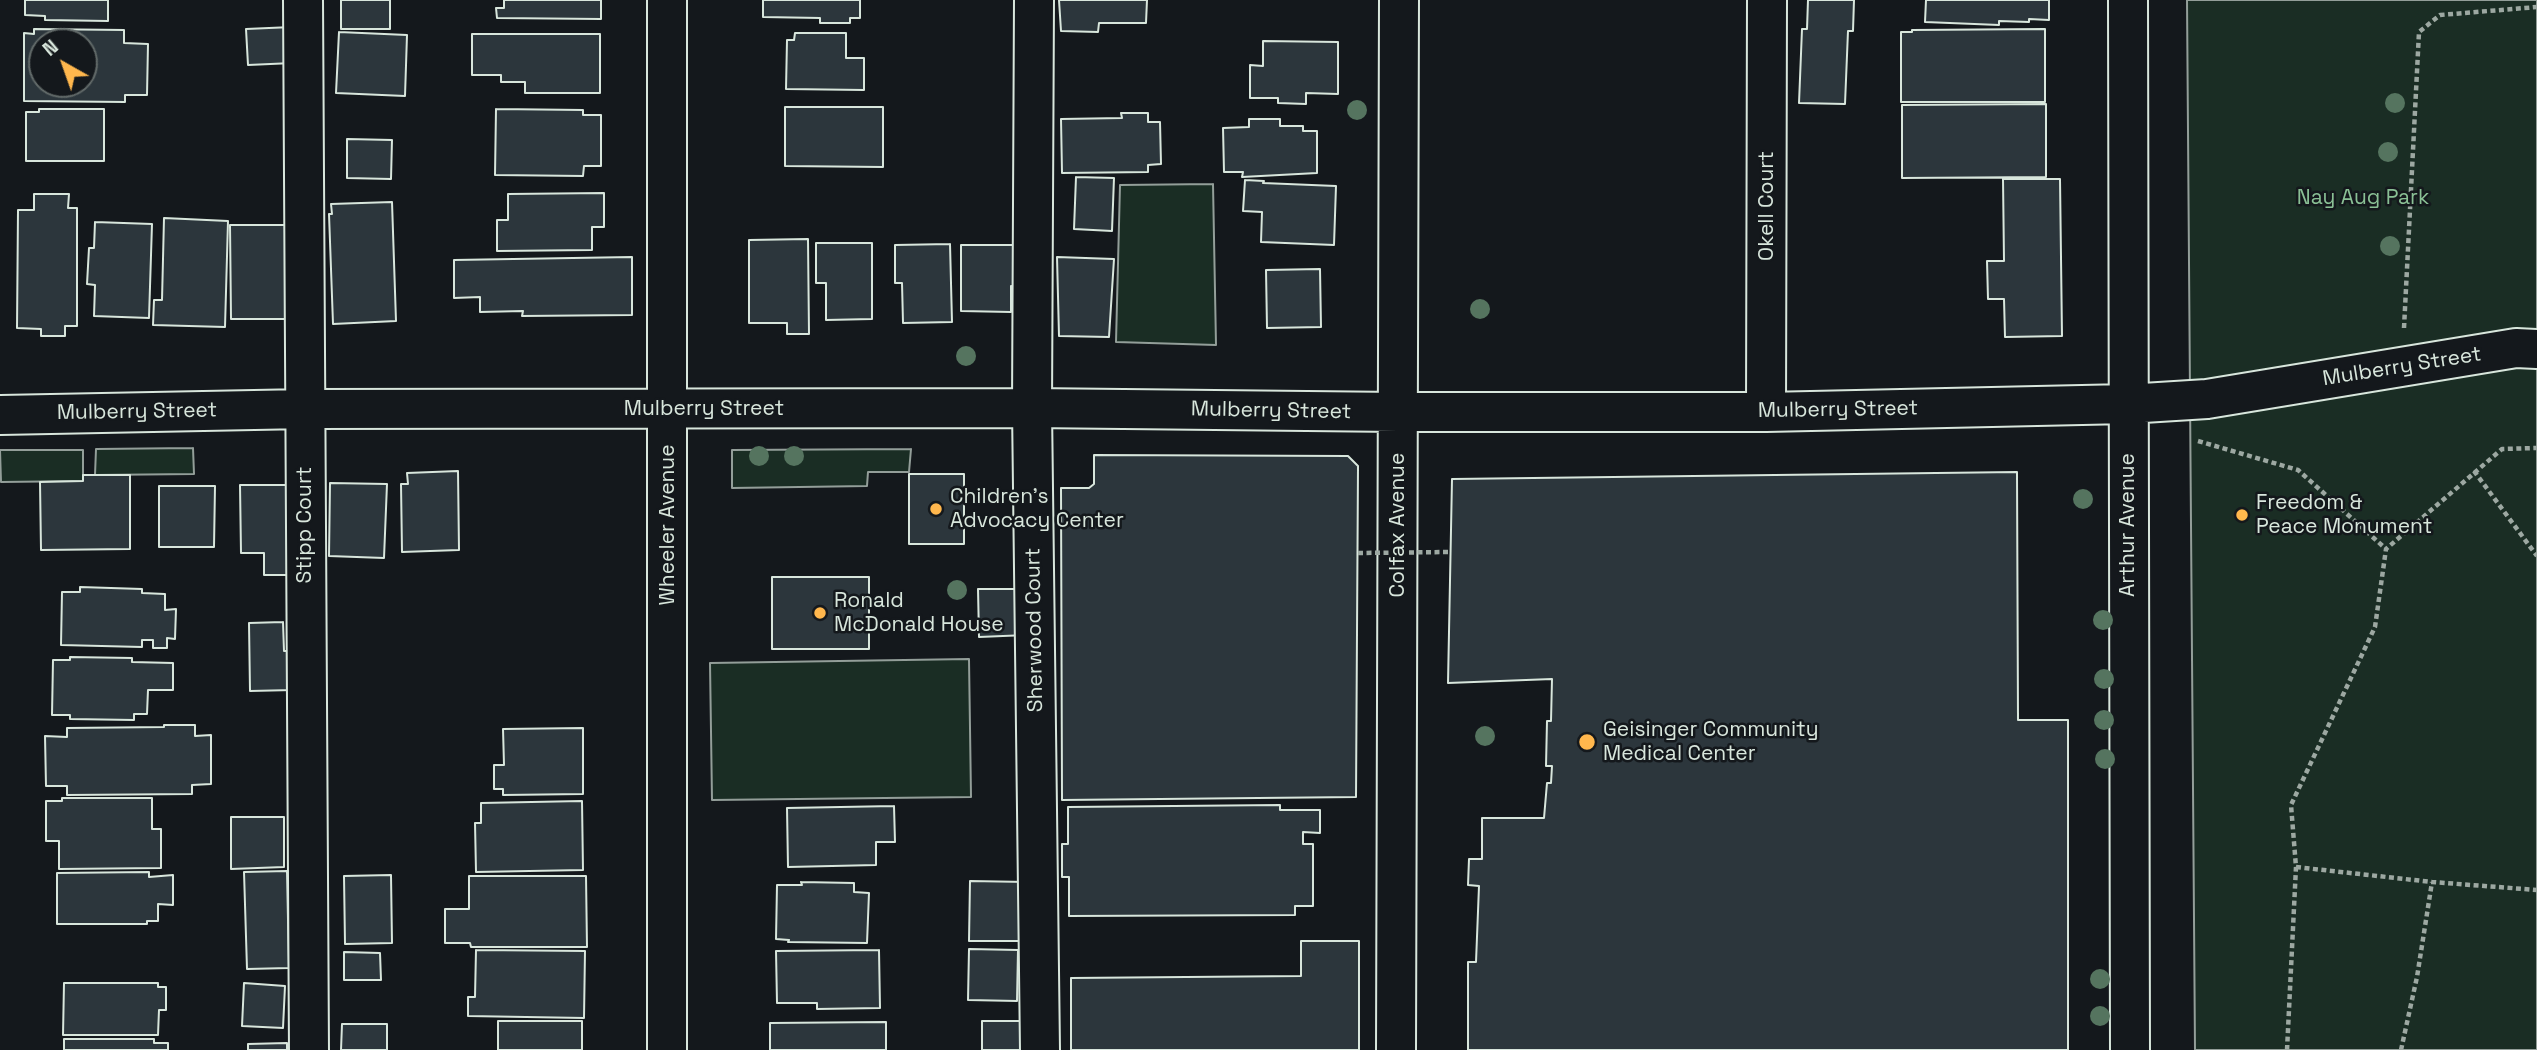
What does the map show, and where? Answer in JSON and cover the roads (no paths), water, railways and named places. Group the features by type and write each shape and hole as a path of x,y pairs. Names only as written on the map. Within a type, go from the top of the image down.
{"street":[{"name":"Stipp Court","path":"303,0 309,1050"},
{"name":"Wheeler Avenue","path":"667,0 667,1050"},
{"name":"Sherwood Court","path":"1034,0 1032,408 1040,1050"},
{"name":"Colfax Avenue","path":"1396,1050 1399,0"},
{"name":"Okell Court","path":"1766,412 1768,0"},
{"name":"Arthur Avenue","path":"2128,0 2130,1050"},
{"name":"Mulberry Street","path":"0,415 305,409 1032,408 1766,412 2127,404 2207,399 2516,348 2537,349"}],"place":[{"name":"Children's Advocacy Center","path":"936,509"},
{"name":"Freedom & Peace Monument","path":"2242,515"},
{"name":"Ronald McDonald House","path":"820,613"},
{"name":"Geisinger Community Medical Center","path":"1587,742"}],"park label":[{"name":"Nay Aug Park","path":"2363,198"}]}
